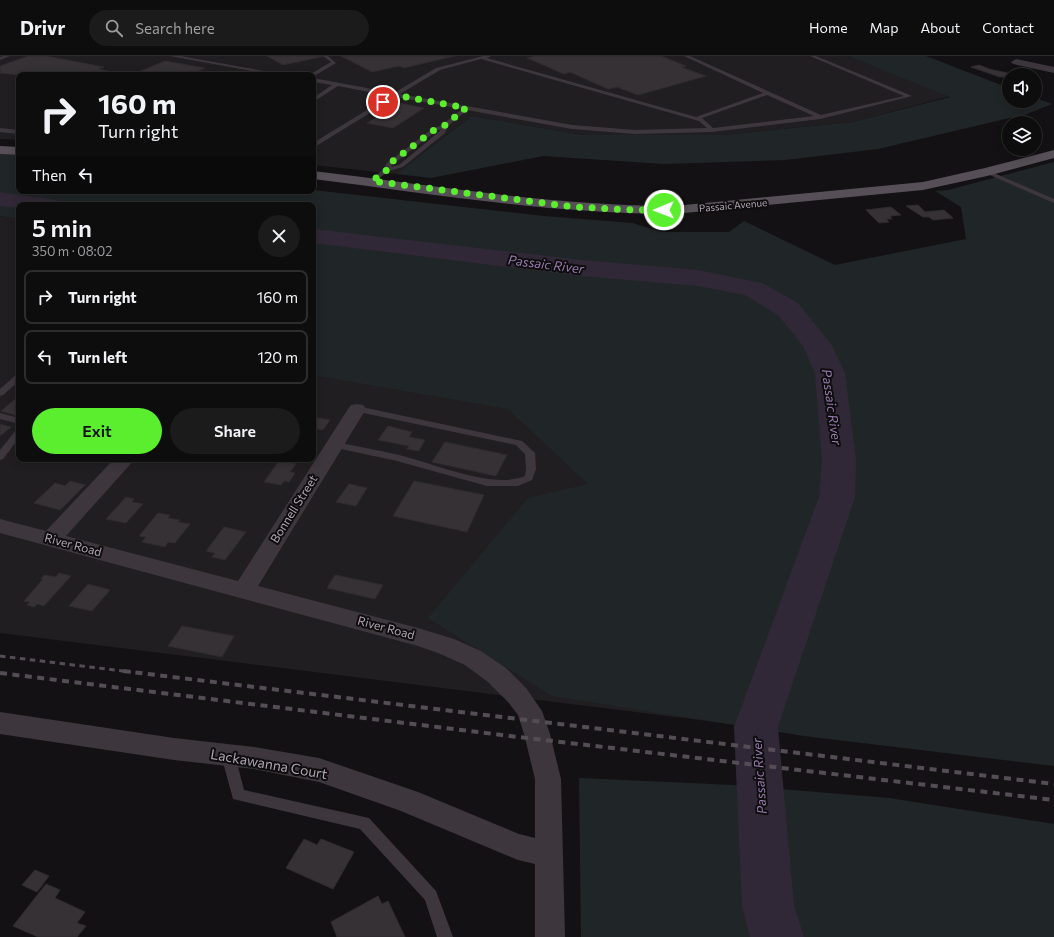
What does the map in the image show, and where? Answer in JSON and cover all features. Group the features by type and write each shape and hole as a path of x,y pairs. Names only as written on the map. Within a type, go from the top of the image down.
{"main road":[{"path":"0,150 16,151"},
{"name":"Passaic Avenue","path":"316,175 575,207 655,210 718,207 903,189 941,183 1054,154"}],"street":[{"path":"1016,62 1054,70"},
{"name":"Bonnell Street","path":"244,590 357,409"},
{"path":"51,539 122,462"},
{"name":"River Road","path":"0,526 244,590 446,646 473,658 497,675 518,695 529,711 537,734 548,779 550,937"},
{"name":"Lackawanna Court","path":"0,723 166,748 228,755 319,770 408,801 518,847 532,851 549,851"}],"lane":[{"path":"0,59 8,56"},
{"path":"172,56 265,72"},
{"path":"316,73 334,63 326,56"},
{"path":"316,144 438,70 489,56"},
{"path":"686,56 820,117"},
{"path":"316,81 466,108 600,130 635,132 712,130 820,117 909,96 812,56"},
{"path":"480,58 701,120 712,130"},
{"path":"316,98 336,85"},
{"path":"695,119 768,93"},
{"path":"372,181 387,170 401,166 443,132 444,126 466,108"},
{"path":"0,130 16,132"},
{"path":"986,172 1054,201"},
{"path":"0,393 16,380"},
{"path":"334,445 398,458 487,483 518,483 528,478 531,469 530,453 519,443 357,409"},
{"path":"0,416 16,420"},
{"path":"0,457 16,436"},
{"path":"228,755 238,795 364,823 431,896 445,937"}],"shaded area":[{"path":"0,56 848,56 951,96 853,122 723,135 583,135 472,116 396,174 316,165 316,72 16,72 16,140 0,139"},
{"path":"848,56 926,56 1002,85 1002,108 1042,108 1027,114 1018,116 1002,116 1002,120 878,149 785,160 664,164 543,156 431,178 396,174 472,116 583,135 723,135 853,122 950,97"},
{"path":"1042,100 1052,104 1042,108"},
{"path":"0,154 16,155 16,194 316,194 316,190 544,216 633,223 661,232 729,232 744,221 835,265 966,239 961,207 935,191 948,190 1054,162 1054,766 804,736 552,696 428,618 528,498 588,484 508,409 316,376 316,202 16,202 16,219 0,216"},
{"path":"0,216 16,219 16,462 316,462 316,328 611,380 740,725 0,633"},
{"path":"579,778 733,785 889,798 1054,824 1054,937 581,937"}],"building":[{"path":"28,56 46,56 104,67 98,69 108,71 16,72 16,75 0,73 0,66"},
{"path":"267,56 325,56 283,65"},
{"path":"341,56 455,56 404,68 399,66 372,72"},
{"path":"535,56 661,56 686,66 681,67 706,76 638,95 617,87 608,89 570,72 564,74 527,58"},
{"path":"165,61 205,68 196,72 138,72"},
{"path":"979,65 1002,72 1002,77 1000,77 971,67"},
{"path":"399,103 424,108 393,128 367,123"},
{"path":"918,205 925,212 944,210 953,218 933,220 929,217 923,217 906,206"},
{"path":"891,207 901,215 890,216 892,219 886,219 889,222 879,223 866,210"},
{"path":"16,398 16,415 1,411"},
{"path":"316,418 330,420 323,430 316,429"},
{"path":"0,424 11,427 0,436"},
{"path":"388,426 412,432 409,437 425,440 419,451 407,449 409,446 378,440"},
{"path":"445,442 507,455 496,476 432,462"},
{"path":"278,462 296,464 290,472 295,473 289,482 284,481 281,485 264,482"},
{"path":"70,481 85,485 60,510 34,503 55,483 65,486"},
{"path":"414,481 484,495 467,532 393,516"},
{"path":"349,484 367,488 356,506 336,502"},
{"path":"126,497 134,499 132,502 143,504 126,523 106,519"},
{"path":"158,513 170,515 168,518 180,520 178,522 190,524 175,543 168,542 165,547 142,542 146,537 139,536"},
{"path":"224,527 246,532 225,560 212,557 215,553 206,551"},
{"path":"59,573 71,576 44,606 37,604 34,607 27,605 30,602 24,601 43,579 41,579 44,575 56,577"},
{"path":"335,575 383,585 375,599 327,588"},
{"path":"88,584 110,590 92,611 69,606"},
{"path":"182,626 234,636 222,657 168,646"},
{"path":"304,839 317,845 321,839 354,852 333,889 286,868"},
{"path":"35,870 49,876 37,892 22,885"},
{"path":"46,884 60,890 55,898 85,912 77,923 86,926 77,937 38,937 13,926"},
{"path":"378,896 382,904 388,901 405,937 337,937 331,922"}],"waterway":[{"name":"Passaic River","path":"0,199 24,202"},
{"name":"Passaic River","path":"316,236 582,268 698,278 753,289 788,309 817,344 830,373 839,460 837,497 756,727 768,906 777,937"}],"railway":[{"path":"0,656 131,672"},
{"path":"123,671 1054,784"},
{"path":"0,673 510,736 1054,800"}],"route":[{"path":"383,102 395,95 466,108 444,126 434,130 389,164 387,170 372,181 575,207 664,210"}]}
